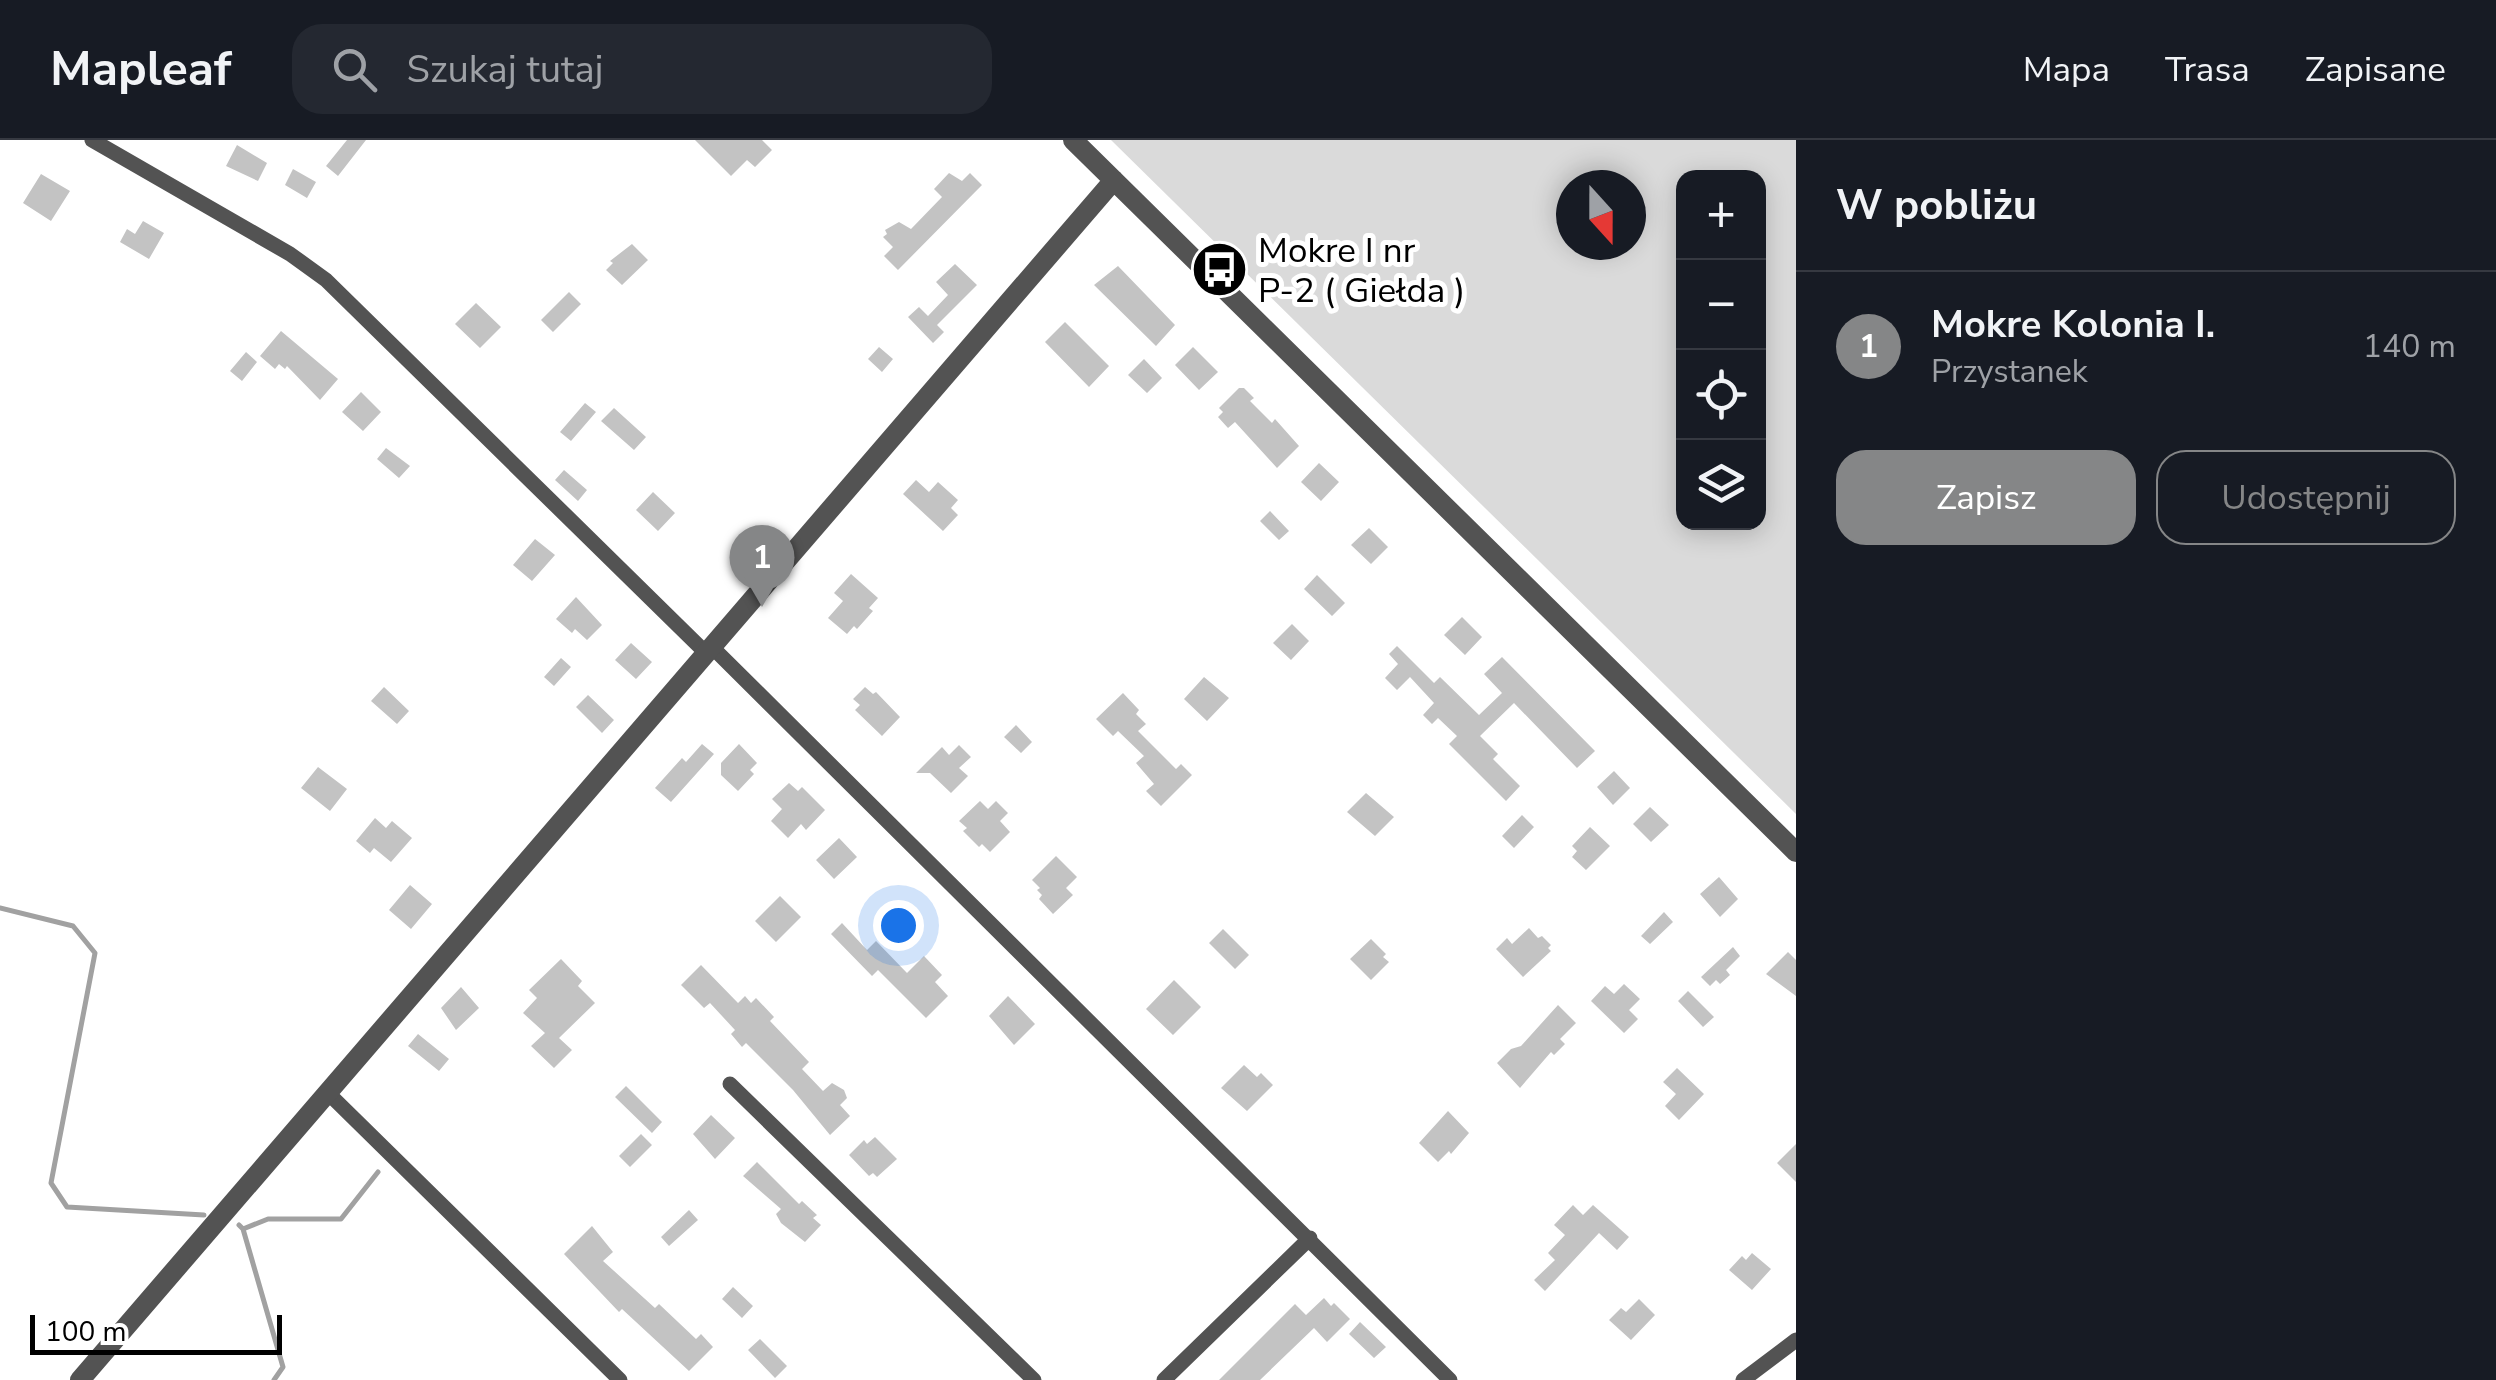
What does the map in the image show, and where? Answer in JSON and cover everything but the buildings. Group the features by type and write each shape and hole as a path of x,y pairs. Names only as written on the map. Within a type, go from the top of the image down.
{"street":[{"path":"92,140 290,254 326,280 1310,1238 1450,1380"},
{"path":"1074,140 1796,852"},
{"path":"80,1380 1114,180"},
{"path":"730,1084 1034,1380"},
{"path":"327,1092 620,1380"},
{"path":"1164,1380 1310,1238"},
{"path":"1743,1380 1796,1340"}],"shaded area":[{"path":"1111,140 1796,140 1796,814"}],"waterway":[{"path":"0,908 73,926 95,953 51,1183 67,1207 204,1215"},
{"path":"239,1225 243,1229 268,1219 341,1219 378,1172"},
{"path":"243,1229 283,1367 274,1380"}],"place":[{"name":"Mokre I nr P-2 ( Giełda )","path":"1219,270"},
{"name":"Mokre Kolonia I.","path":"762,607"}]}
